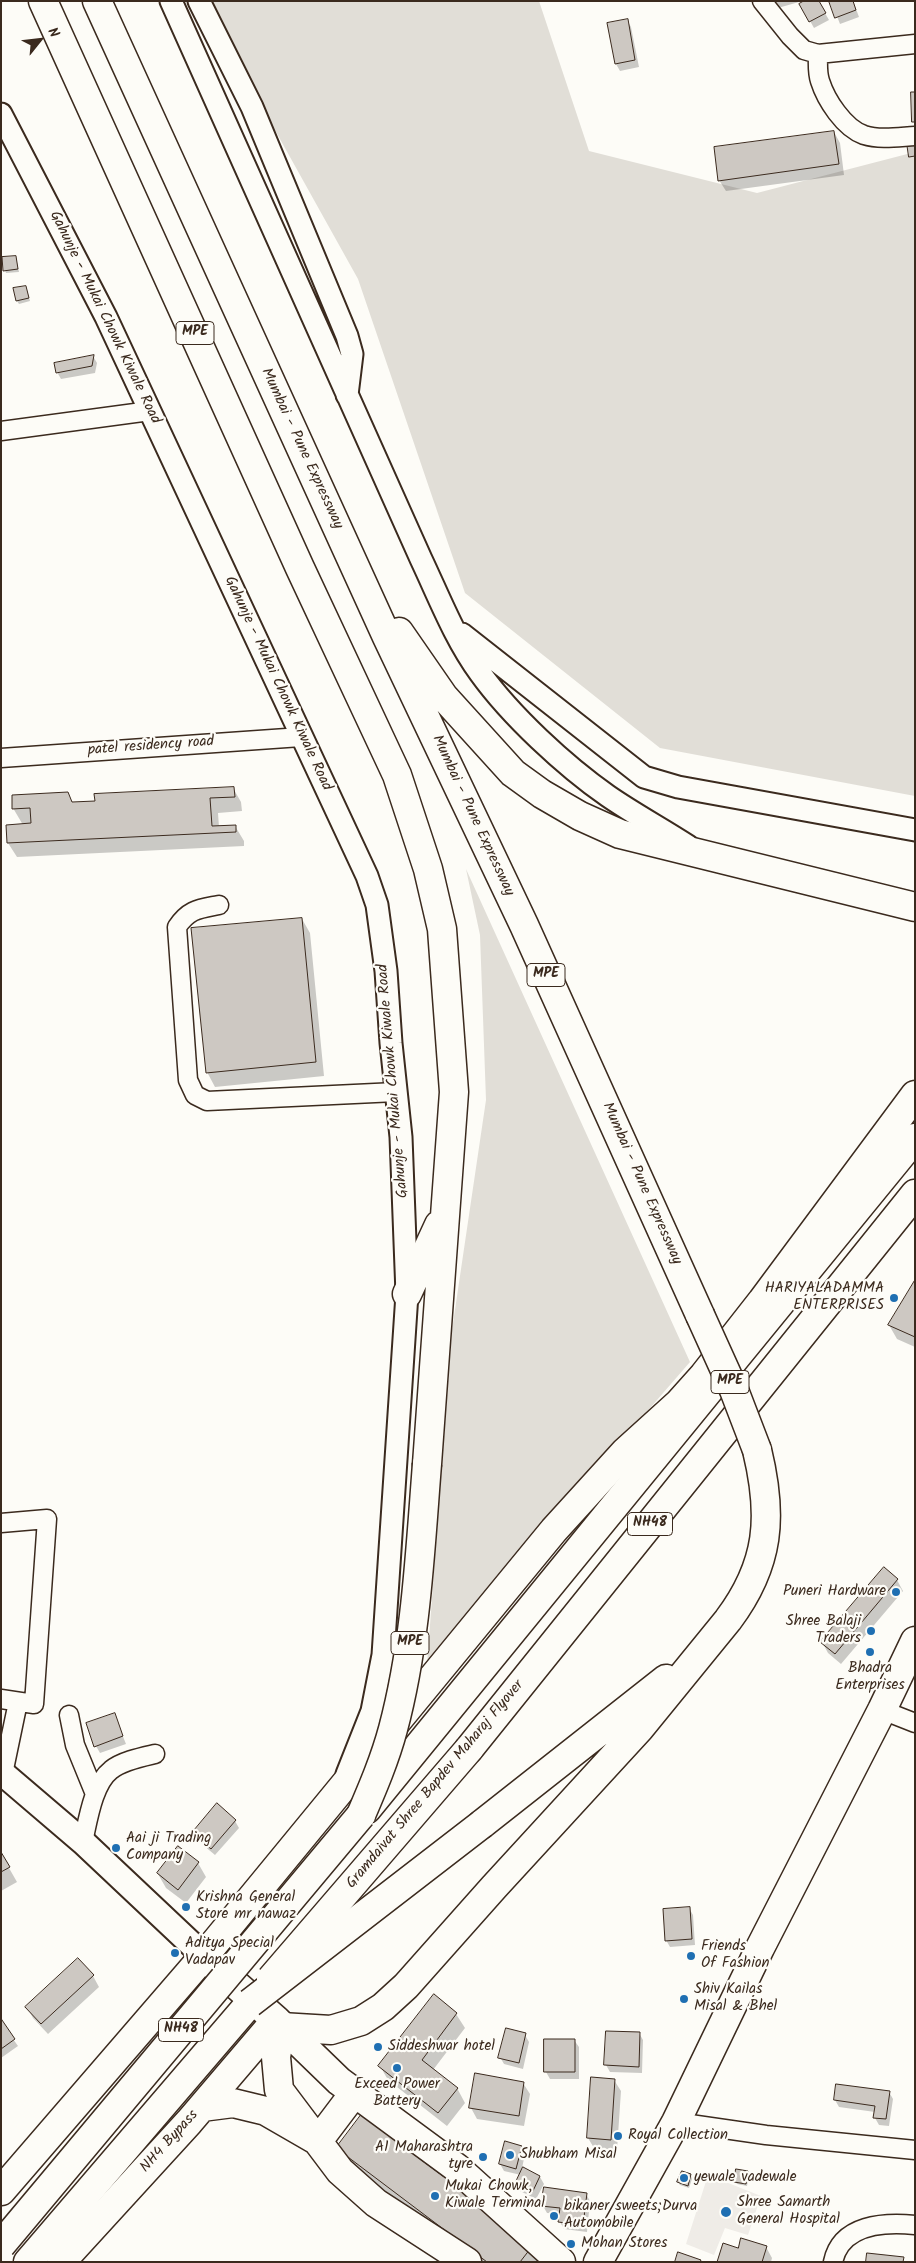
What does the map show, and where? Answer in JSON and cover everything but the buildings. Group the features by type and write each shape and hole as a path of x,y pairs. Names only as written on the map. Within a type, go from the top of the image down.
{"main road":[{"name":"MPE","path":"44,1 304,577 365,703 397,775 411,812 428,869 442,929 449,1003 454,1092 427,1464 408,1658 393,1730 379,1774 361,1815"},
{"name":"Mumbai - Pune Expressway","path":"97,1 387,637 524,925 734,1390 758,1450 767,1507 767,1523 761,1557 756,1574 739,1604 714,1636"},
{"path":"360,575 444,696 512,773 549,799 580,816 620,834 915,907"},
{"path":"1,2191 204,1956 554,1530 625,1452 713,1375 762,1300 915,1095"},
{"name":"NH48","path":"1,2245 438,1724 713,1375 915,1138"},
{"name":"Gramdaivat Shree Bapdev Maharaj Flyover","path":"28,2262 469,1749 915,1194"},
{"path":"408,1294 446,1208"},
{"name":"MPE","path":"250,2004 657,1686 714,1636"},
{"path":"278,2024 331,2030 361,2020 383,2007 400,1992 640,1728 714,1636"},
{"path":"598,2262 676,2122 760,1948 882,1710 915,1641"},
{"path":"2,1773 83,1842 340,2081 457,2168 561,2262"},
{"path":"278,2024 276,2057 279,2090 340,2171 376,2203 467,2262"},
{"name":"NH4 Bypass","path":"61,2262 278,2024"},
{"path":"318,2141 355,2092"},
{"path":"202,2107 233,2103 266,2112 318,2141"}],"street":[{"path":"172,1 347,395 453,627 479,671 502,702 576,770 608,795 702,854"},
{"path":"199,1 252,107 347,336 352,354 347,395"},
{"path":"762,1 790,36 804,50 818,54 915,44"},
{"path":"818,54 818,71 825,94 854,130 864,135 883,138 915,136"},
{"name":"Gahunje - Mukai Chowk Kiwale Road","path":"1,114 106,317 372,888 383,946 401,1137 408,1294 382,1655 372,1711 341,1788"},
{"path":"1,431 150,411"},
{"path":"453,627 644,777 678,787 915,830"},
{"name":"patel residency road","path":"1,758 301,737"},
{"path":"219,905 194,910 184,916 176,927 188,1080 195,1095 206,1101 396,1092"},
{"path":"1,1523 47,1519 34,1704 10,1700 2,1773"},
{"path":"882,1710 915,1723"},
{"path":"69,1715 75,1744 94,1794"},
{"path":"83,1842 94,1794 111,1770 135,1759 155,1754"},
{"path":"676,2122 766,2135 915,2150"},
{"path":"833,2262 841,2244 854,2233 868,2226 892,2223 915,2225"}],"shaded area":[{"path":"203,1 539,1 589,151 757,193 915,152 915,796 660,748 465,593 358,279"},
{"path":"466,869 690,1362 427,1665 452,1330 486,1100 480,935"},
{"name":"Shree Samarth General Hospital","path":"708,2175 761,2196 748,2235 725,2228 714,2255 686,2244"}],"place":[{"name":"HARIYALADAMMA ENTERPRISES","path":"894,1298"},
{"name":"Puneri Hardware","path":"896,1592"},
{"name":"Shree Balaji Traders","path":"871,1631"},
{"name":"Bhadra Enterprises","path":"870,1652"},
{"name":"Aai ji Trading Company","path":"116,1848"},
{"name":"Krishna General Store mr nawaz","path":"186,1907"},
{"name":"Aditya Special Vadapav","path":"175,1953"},
{"name":"Friends Of Fashion","path":"691,1956"},
{"name":"Shiv Kailas Misal & Bhel","path":"684,1999"},
{"name":"Siddeshwar hotel","path":"378,2047"},
{"name":"Exceed Power Battery","path":"397,2068"},
{"name":"Royal Collection","path":"618,2136"},
{"name":"Shubham Misal","path":"510,2155"},
{"name":"A1 Maharashtra tyre","path":"483,2157"},
{"name":"yewale vadewale","path":"684,2178"},
{"name":"Mukai Chowk, Kiwale Terminal","path":"435,2196"},
{"name":"Shree Samarth General Hospital","path":"726,2212"},
{"name":"bikaner sweets;Durva Automobile","path":"554,2216"},
{"name":"Mohan Stores","path":"571,2244"}]}
